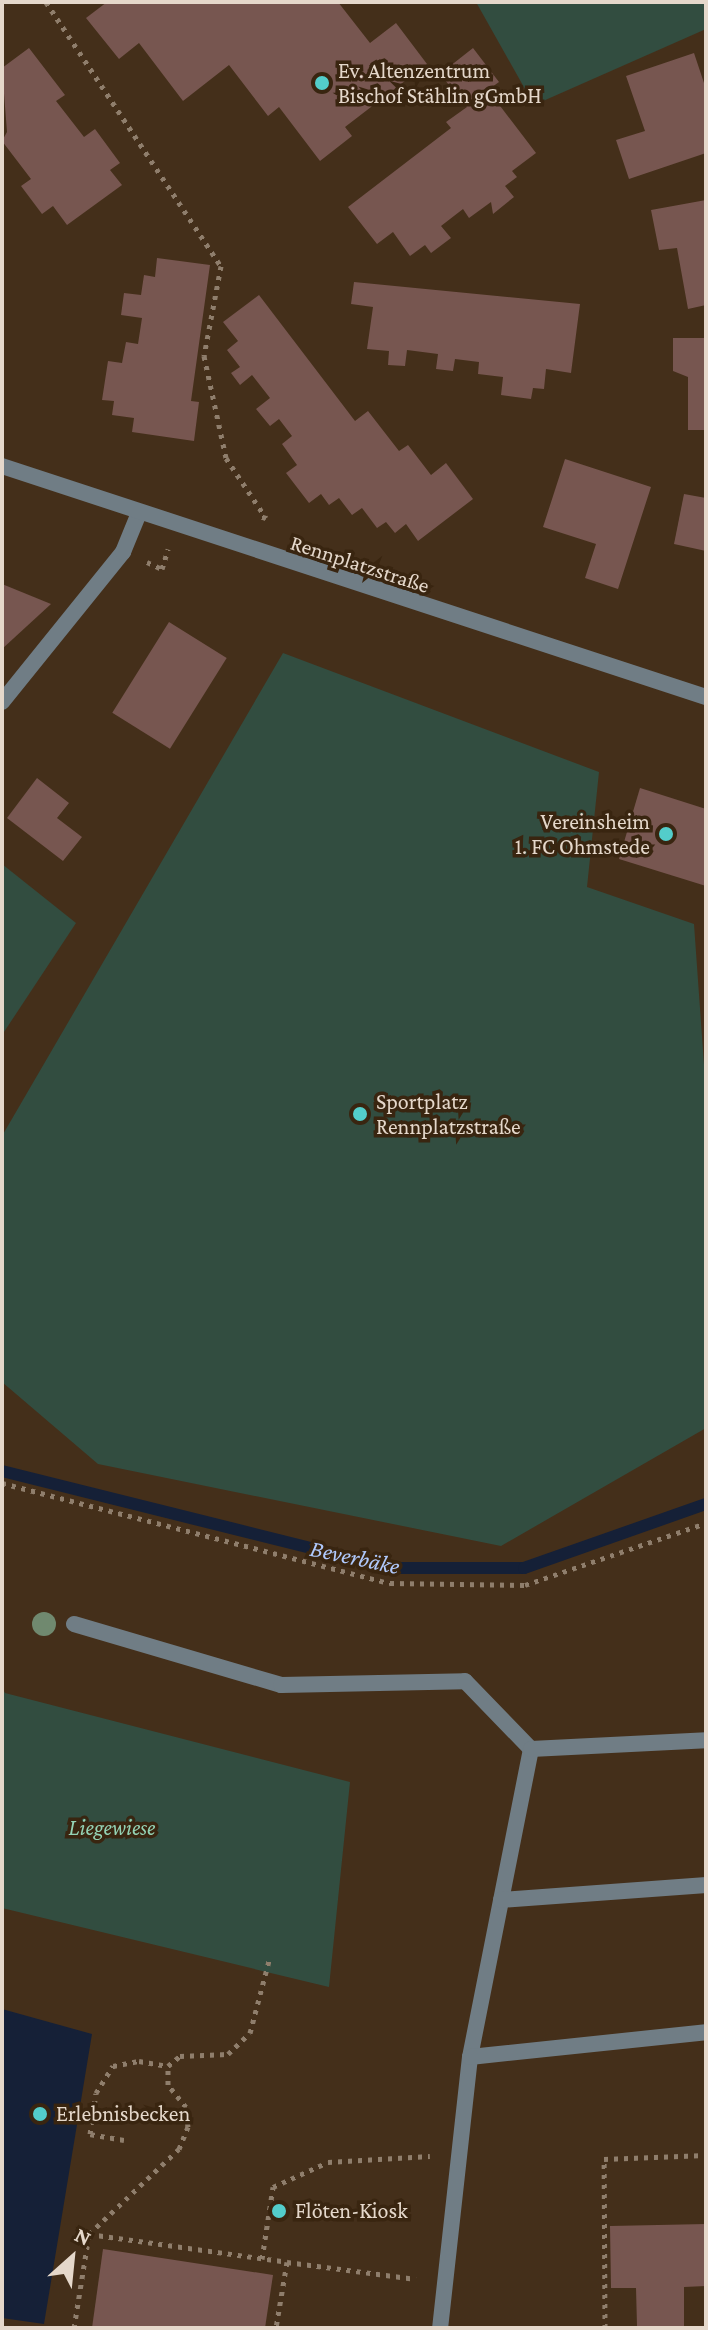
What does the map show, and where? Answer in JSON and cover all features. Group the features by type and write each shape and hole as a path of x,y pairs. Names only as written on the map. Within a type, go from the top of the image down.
{"street":[{"name":"Rennplatzstraße","path":"2,466 175,526 706,697"},
{"path":"2,702 123,552 139,513"},
{"path":"74,1624 281,1685 465,1681 531,1749 706,1740"},
{"path":"440,2328 470,2057 531,1749"},
{"path":"501,1900 706,1885"},
{"path":"470,2057 706,2032"}],"path":[{"path":"46,2 221,266 204,356 226,458 266,518 252,514"},
{"path":"123,552 162,569 175,526"},
{"path":"2,1483 390,1583 525,1585 706,1523"},
{"path":"124,2140 90,2134 96,2093 113,2066 139,2061 168,2066 180,2056 228,2054 250,2033 270,1957"},
{"path":"74,2328 89,2234 179,2149 188,2127 186,2107 168,2085 168,2066"},
{"path":"262,2259 273,2187 328,2162 459,2155"},
{"path":"605,2328 604,2159 706,2155"},
{"path":"89,2234 445,2282"},
{"path":"276,2328 287,2262"}],"green space":[{"path":"476,2 706,2 706,29 534,105"},
{"name":"Sportplatz Rennplatzstraße","path":"283,653 599,772 587,887 694,924 706,1093 706,1428 501,1546 98,1464 2,1382 2,1136"},
{"path":"2,864 76,923 2,1035"},
{"name":"Liegewiese","path":"2,1687 5,1693 350,1782 329,1987 2,1908"}],"water":[{"name":"Erlebnisbecken","path":"2,2009 92,2034 44,2324 2,2318"}],"building":[{"name":"Ev. Altenzentrum Bischof Stählin gGmbH","path":"107,2 338,2 370,43 396,23 427,64 345,127 352,136 320,161 279,107 268,116 229,65 183,101 139,43 119,59 86,18"},
{"path":"29,48 65,95 56,101 84,137 95,129 120,163 110,170 122,185 67,225 53,206 42,214 21,186 31,179 2,141 7,132 2,68"},
{"path":"473,48 499,82 488,90 536,153 512,171 517,177 505,186 514,197 493,214 491,202 469,218 463,209 441,226 451,238 431,253 425,245 410,256 393,232 377,244 348,207 451,128 446,122 467,107 440,74"},
{"path":"694,53 706,89 706,153 629,179 616,140 645,131 626,76"},
{"path":"706,200 706,305 688,309 677,248 659,250 651,210"},
{"path":"157,258 210,265 191,401 199,402 194,441 132,432 134,418 112,415 114,401 102,400 108,361 122,363 126,342 138,344 142,318 121,315 124,293 141,295 144,275 155,277"},
{"path":"354,282 580,304 571,373 546,369 544,389 533,388 531,399 501,395 503,377 478,374 479,362 455,359 453,371 436,369 438,354 407,350 405,366 388,365 389,351 367,349 373,307 351,304"},
{"path":"259,295 355,421 368,411 399,451 408,445 431,475 446,463 473,499 418,541 406,524 395,533 386,522 377,528 362,508 352,515 339,498 329,505 321,494 309,503 286,473 297,465 282,444 292,436 279,419 270,426 256,409 270,398 252,375 240,385 231,373 240,367 227,350 238,341 223,322"},
{"path":"673,338 706,338 706,430 688,430 688,377 673,371"},
{"path":"565,459 651,487 618,589 585,578 596,544 543,527"},
{"path":"684,494 706,498 706,551 674,544"},
{"path":"2,584 51,604 2,649"},
{"path":"169,622 227,658 170,749 112,713"},
{"path":"37,778 69,803 57,818 82,837 63,861 7,818"},
{"name":"Vereinsheim 1. FC Ohmstede","path":"640,788 706,809 706,886 619,859"},
{"path":"706,2224 706,2286 684,2287 684,2328 637,2326 636,2288 611,2288 610,2226"},
{"path":"103,2249 273,2275 265,2328 92,2328"}],"waterway":[{"name":"Beverbäke","path":"2,1471 392,1568 524,1568 706,1504"}],"place":[{"name":"Ev. Altenzentrum Bischof Stählin gGmbH","path":"322,83"},
{"name":"Vereinsheim 1. FC Ohmstede","path":"666,834"},
{"name":"Sportplatz Rennplatzstraße","path":"360,1114"},
{"name":"Erlebnisbecken","path":"40,2114"},
{"name":"Flöten-Kiosk","path":"279,2211"}]}
